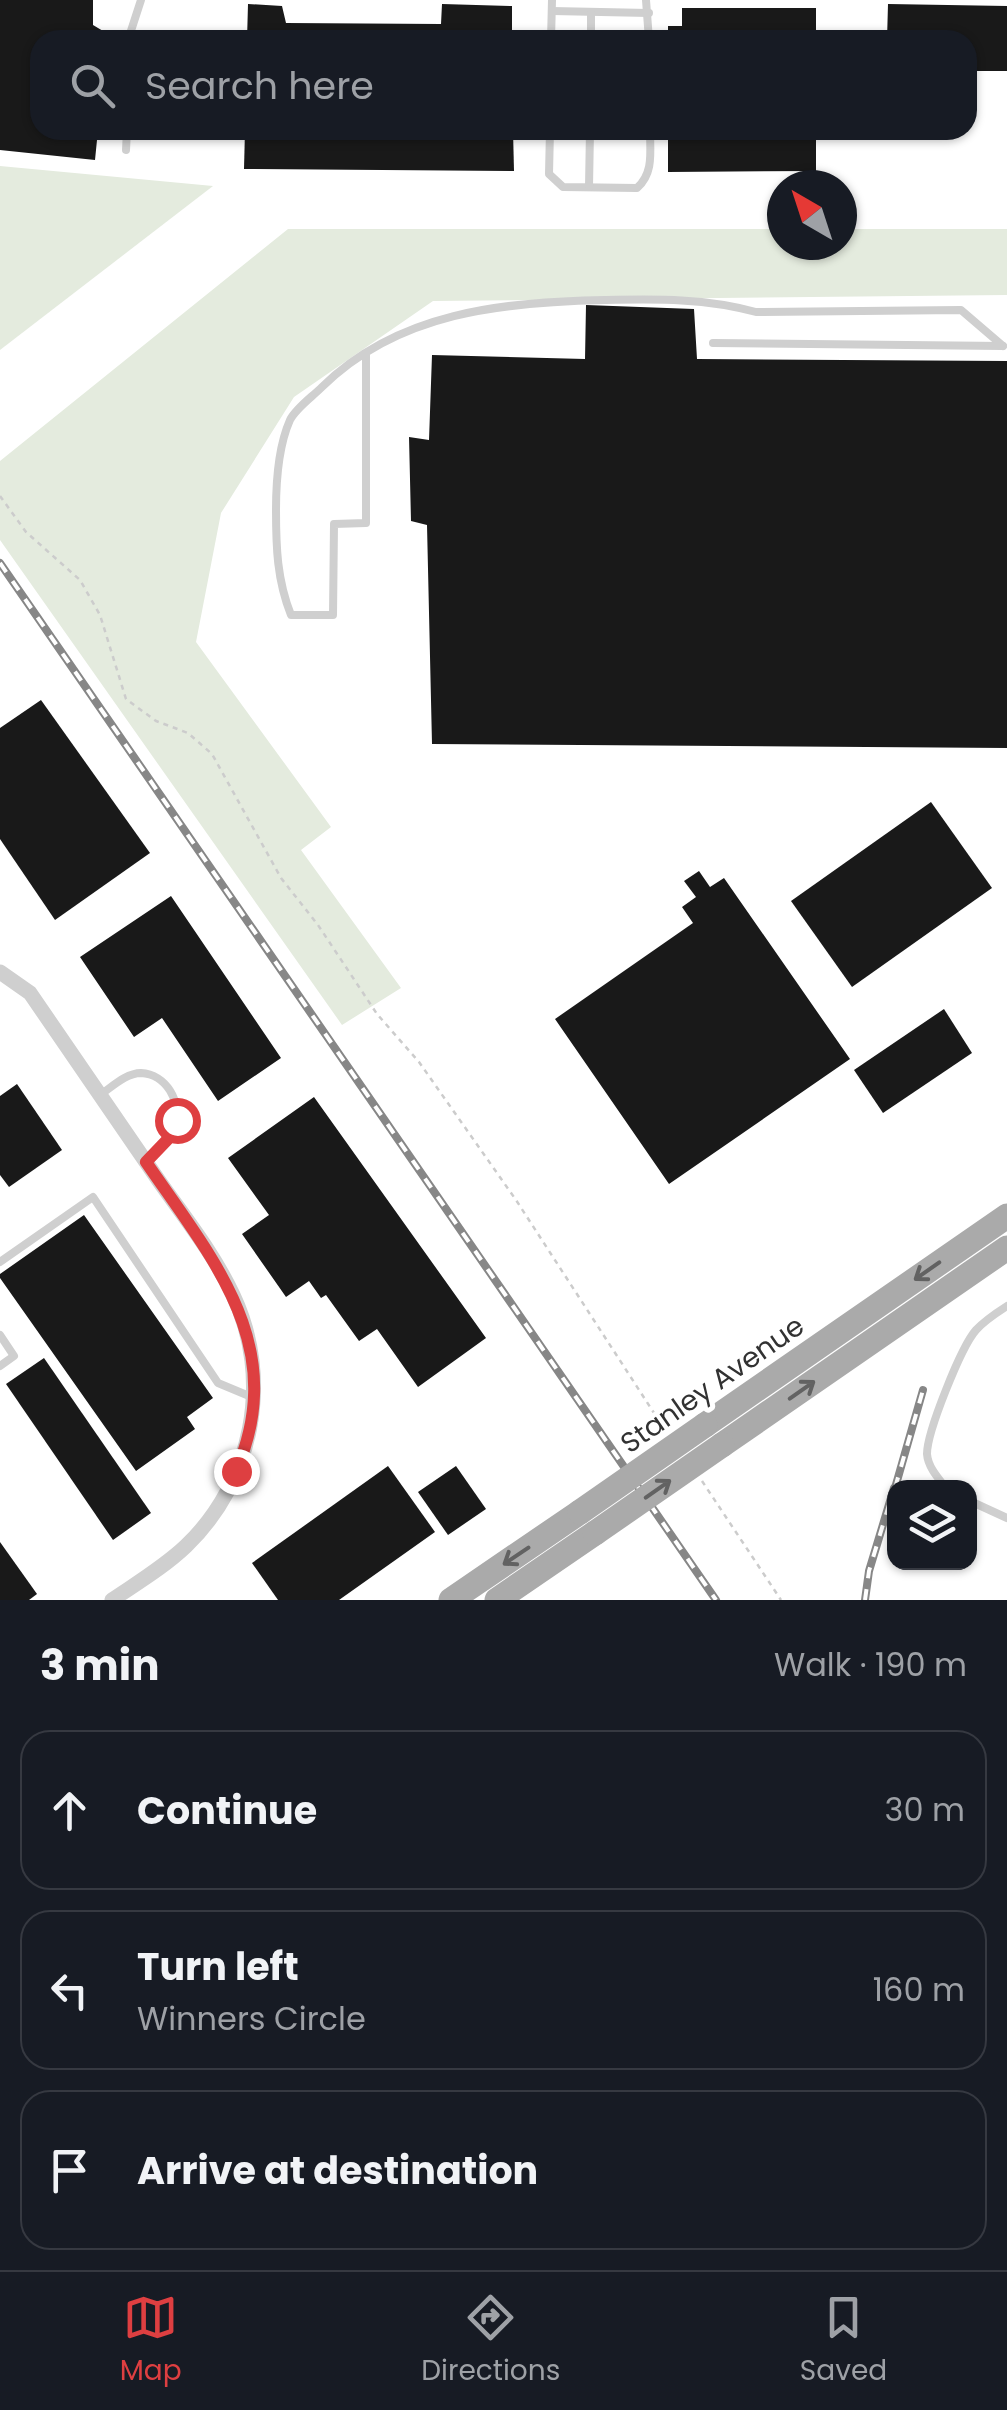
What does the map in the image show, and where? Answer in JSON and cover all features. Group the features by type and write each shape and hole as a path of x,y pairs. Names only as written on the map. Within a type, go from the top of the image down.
{"main road":[{"name":"Stanley Avenue","path":"714,1435 1007,1216"},
{"name":"Stanley Avenue","path":"452,1600 588,1522 714,1435 1007,1248"},
{"name":"Stanley Avenue","path":"497,1600 588,1522"}],"street":[{"path":"0,972 30,994 221,1270 235,1298 252,1358 254,1398 243,1456 216,1510 184,1548 112,1600"}],"lane":[{"path":"131,30 141,0"},
{"path":"551,30 552,0"},
{"path":"646,0 649,30"},
{"path":"552,11 648,13"},
{"path":"591,12 591,30"},
{"path":"126,140 126,150"},
{"path":"550,140 549,174 563,186 637,188 647,180 650,140"},
{"path":"589,187 590,140"},
{"path":"366,353 366,523 334,524 333,616 291,614 280,587 276,490 291,418 330,380 366,353 407,330 481,308 515,303 679,299 723,302 756,312 960,310 1005,346"},
{"path":"713,342 1005,346"},
{"path":"100,1095 126,1077 142,1073 164,1082 174,1098 177,1120 169,1138 146,1162"},
{"path":"0,1262 93,1196 218,1383 254,1398"},
{"path":"940,1480 927,1454 938,1414 966,1344 975,1330 1007,1306"},
{"path":"0,1335 14,1356 0,1366"},
{"path":"977,1504 1007,1518"}],"path":[{"path":"0,496 26,532 80,580 100,615 126,699 156,720 188,733 212,754 280,878 318,925 377,1014 419,1062 505,1185 668,1434"},
{"path":"699,1478 782,1600"}],"shaded area":[{"path":"0,166 213,186 0,350"},
{"path":"288,229 767,229 767,260 857,260 857,229 1007,229 1007,295 433,301 294,397 221,513 196,642 331,827 301,850 401,988 342,1025 0,540 0,461"}],"building":[{"path":"0,0 93,0 93,25 101,30 30,30 30,140 97,140 95,160 0,150"},
{"path":"248,4 282,6 286,23 441,24 442,4 512,6 512,30 247,30"},
{"path":"888,4 1007,6 1007,71 977,71 977,30 887,30"},
{"path":"682,8 816,8 816,30 668,30 668,26 682,26"},
{"path":"245,140 513,140 514,171 244,169"},
{"path":"668,140 816,140 816,170 668,172"},
{"path":"586,305 694,309 697,359 1007,361 1007,748 432,744 427,525 411,521 409,437 429,440 432,355 585,359"},
{"path":"41,700 150,853 55,920 0,839 0,728"},
{"path":"931,802 992,888 852,987 791,901"},
{"path":"699,871 710,887 724,878 850,1059 669,1184 555,1019 693,923 682,907 696,897 684,881"},
{"path":"171,896 281,1058 218,1101 162,1018 134,1037 80,957"},
{"path":"944,1009 972,1053 883,1113 854,1070"},
{"path":"17,1084 62,1150 9,1187 0,1175 0,1096"},
{"path":"314,1097 486,1338 418,1387 377,1329 359,1341 326,1295 321,1298 309,1281 286,1297 242,1234 269,1215 228,1158"},
{"path":"84,1215 213,1398 187,1417 195,1429 136,1471 0,1278 0,1274"},
{"path":"44,1358 151,1513 113,1540 6,1384"},
{"path":"388,1466 435,1532 339,1600 278,1600 252,1563"},
{"path":"456,1466 486,1509 448,1535 418,1492"},
{"path":"0,1542 37,1594 29,1600 0,1600"}],"railway":[{"path":"0,563 716,1600"},
{"path":"897,1480 923,1390"},
{"path":"865,1600 869,1571 887,1511"}],"route":[{"path":"177,1120 169,1138 146,1162 221,1270 246,1328 252,1358 253,1413 236,1471"}]}
